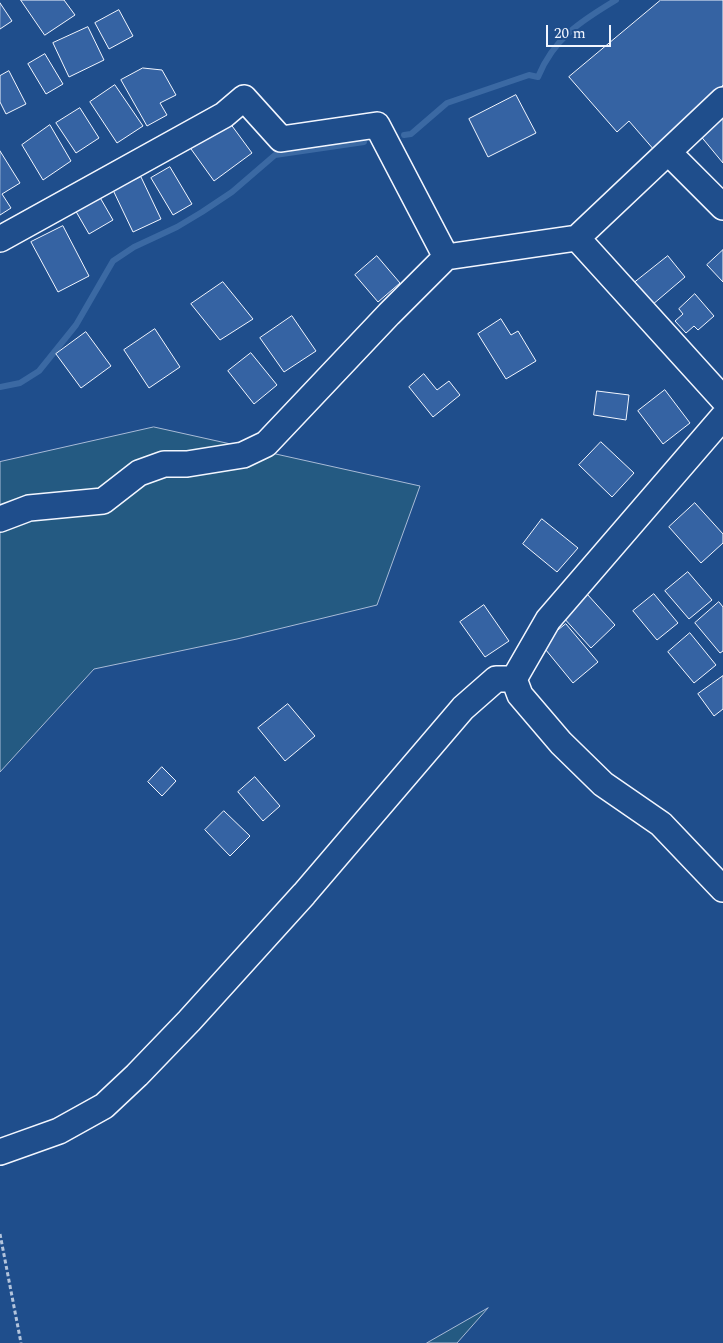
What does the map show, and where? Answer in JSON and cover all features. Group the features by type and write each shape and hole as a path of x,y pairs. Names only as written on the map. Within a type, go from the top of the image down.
{"street":[{"path":"0,239 224,115 244,98 280,139 377,125 446,257"},
{"path":"0,519 29,508 103,501 139,473 164,464 187,464 242,455 266,444 382,321 446,257 577,238 723,100"},
{"path":"668,152 723,207"},
{"path":"577,238 723,399"},
{"path":"514,679 548,620 723,417"},
{"path":"0,1152 59,1131 104,1106 189,1021 304,894 463,708 496,679 514,679"},
{"path":"514,679 520,695 561,743 603,784 660,824 723,890"}],"path":[{"path":"0,1234 21,1343"}],"shaded area":[{"path":"154,427 420,486 377,605 237,639 94,669 0,772 0,462"},
{"path":"488,1308 457,1343 427,1343"}],"building":[{"path":"21,0 64,0 75,15 45,35"},
{"path":"661,0 723,0 723,85 655,151 629,121 617,132 569,77"},
{"path":"0,3 12,21 0,29"},
{"path":"119,10 133,36 109,49 95,23"},
{"path":"88,27 104,60 69,77 53,43"},
{"path":"45,54 63,84 46,94 28,64"},
{"path":"143,68 162,70 176,95 160,103 167,115 147,126 121,80"},
{"path":"9,71 26,104 6,114 0,102 0,76"},
{"path":"115,85 143,126 117,143 90,102"},
{"path":"516,95 536,133 488,157 469,119"},
{"path":"80,108 99,138 76,153 56,123"},
{"path":"723,113 723,163 699,134"},
{"path":"224,115 252,153 214,181 186,142"},
{"path":"50,125 71,161 43,180 22,145"},
{"path":"0,151 20,183 2,194 11,208 0,215"},
{"path":"170,167 192,204 173,215 151,178"},
{"path":"141,177 161,219 133,232 113,190"},
{"path":"98,194 113,220 89,234 74,208"},
{"path":"63,226 89,276 58,292 31,242"},
{"path":"723,250 723,282 707,265"},
{"path":"377,256 400,283 378,302 355,275"},
{"path":"668,256 685,277 652,305 634,283"},
{"path":"223,282 253,319 220,340 191,304"},
{"path":"695,294 714,316 698,330 694,326 686,333 675,321 683,314 679,309"},
{"path":"292,316 316,351 284,372 260,338"},
{"path":"501,319 511,335 518,331 536,361 506,379 478,334"},
{"path":"155,329 180,367 149,388 124,350"},
{"path":"86,332 111,366 81,388 56,354"},
{"path":"251,353 277,385 254,404 228,371"},
{"path":"424,374 437,390 449,381 460,395 433,417 409,387"},
{"path":"665,390 690,423 663,444 638,411"},
{"path":"597,391 629,395 626,420 594,415"},
{"path":"601,442 634,473 612,497 579,465"},
{"path":"695,503 723,534 723,543 701,563 669,527"},
{"path":"542,519 578,548 557,572 523,544"},
{"path":"688,572 712,600 689,619 665,591"},
{"path":"587,594 615,625 591,648 562,616"},
{"path":"654,594 678,623 657,640 633,611"},
{"path":"719,602 723,607 723,651 720,653 695,623"},
{"path":"484,605 509,641 485,657 460,622"},
{"path":"566,624 598,662 573,683 541,644"},
{"path":"690,633 716,665 694,683 668,652"},
{"path":"723,676 723,709 714,716 698,694"},
{"path":"288,704 315,736 285,761 258,728"},
{"path":"162,767 176,781 162,796 148,782"},
{"path":"255,777 280,806 263,821 238,792"},
{"path":"224,811 250,836 230,856 205,830"}],"waterway":[{"path":"404,135 411,134 447,103 529,75 538,77 552,51 560,41 580,23 616,0"},
{"path":"0,387 20,383 39,371 76,325 113,261 134,247 177,227 202,212 232,192 275,155 364,142"}]}
